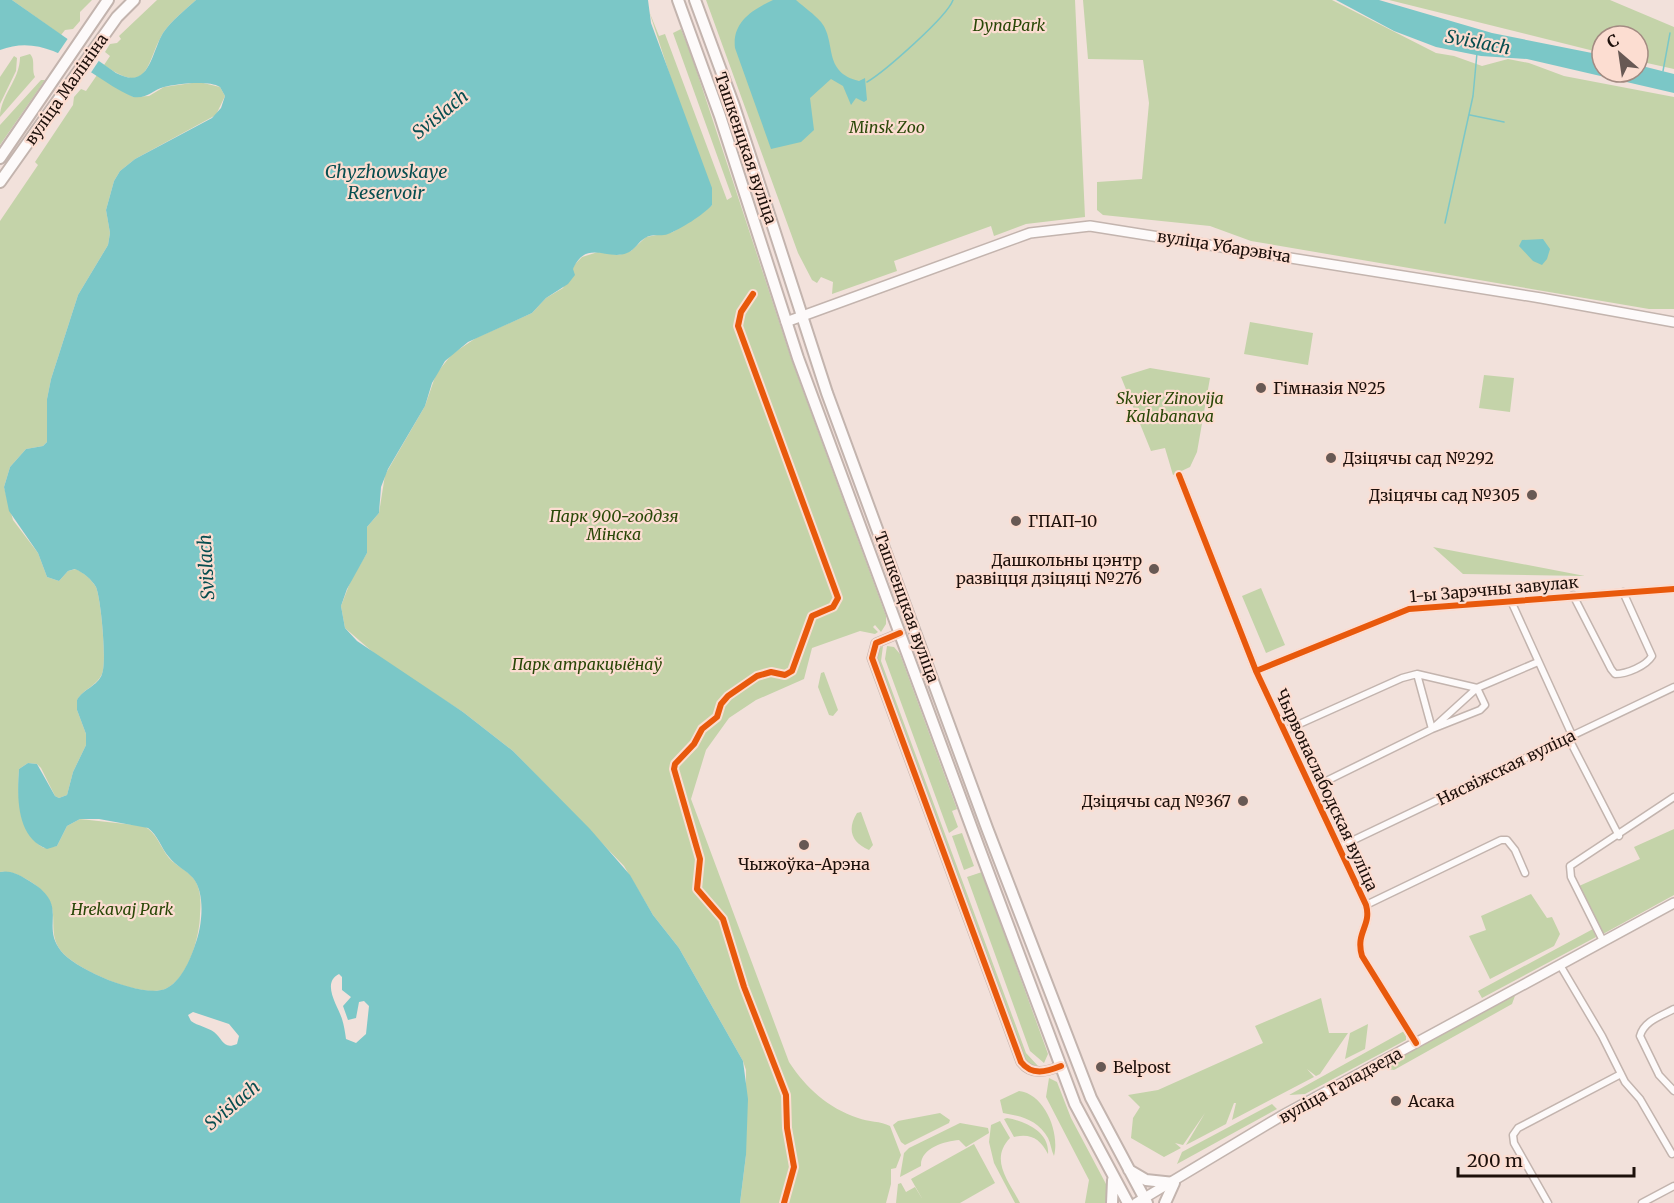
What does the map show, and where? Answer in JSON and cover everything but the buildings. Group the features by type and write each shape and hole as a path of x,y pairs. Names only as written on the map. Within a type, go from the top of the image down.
{"main road":[{"name":"вуліца Малініна","path":"0,158 108,0"},
{"name":"вуліца Малініна","path":"0,182 103,37 135,0"},
{"name":"Ташкенцкая вуліца","path":"678,0 720,116 786,322 1061,1066 1080,1114 1128,1203"},
{"name":"Ташкенцкая вуліца","path":"695,0 734,106 827,393 914,628 1075,1060 1091,1098 1142,1201"},
{"name":"вуліца Убарэвіча","path":"786,322 1030,233 1090,226 1520,294 1674,322"},
{"path":"900,633 914,628"},
{"name":"вуліца Галадзеда","path":"1142,1201 1283,1115 1674,903"},
{"path":"1061,1066 1075,1060"},
{"path":"1127,1167 1146,1180 1174,1183 1165,1203"},
{"path":"1112,1203 1113,1174"}],"street":[{"name":"Чырвонаслабодская вуліца","path":"1179,475 1256,671 1286,730 1366,905 1367,923 1359,939 1362,956 1416,1043"},
{"name":"1-ы Зарэчны завулак","path":"1256,671 1403,610 1573,595 1674,589"},
{"path":"1573,595 1611,669 1615,674 1622,674 1648,662 1652,656 1623,592"},
{"path":"1511,601 1570,736 1619,836"},
{"path":"900,633 876,643 872,658 927,812 1021,1062 1028,1069 1040,1072 1061,1066"},
{"path":"1432,729 1477,688 1538,662"},
{"path":"1417,674 1432,729"},
{"path":"1286,730 1402,678 1417,674 1477,688 1485,699 1485,705 1480,710 1432,729 1312,788"},
{"name":"Нясвіжская вуліца","path":"1339,847 1674,687"},
{"path":"1603,942 1570,878 1570,867 1674,797"},
{"path":"1366,905 1491,845 1507,840 1515,850 1525,873"},
{"path":"1560,964 1602,1036 1621,1074 1640,1099 1672,1154"},
{"path":"1674,1009 1648,1023 1640,1036 1659,1076 1674,1091"},
{"path":"1548,1203 1514,1143 1513,1135 1518,1128 1621,1074"},
{"path":"1642,1203 1674,1186"}],"green space":[{"path":"12,0 92,0 80,12 80,21 73,29 65,30 61,35"},
{"path":"157,0 196,0 163,33 144,73 130,78 104,65 110,56 105,52 110,44 117,43 121,39 119,36"},
{"name":"Minsk Zoo","path":"706,0 1075,0 1085,217 1026,224 994,236 991,226 894,261 897,271 832,294 833,282 821,277 817,283 812,280 798,253"},
{"path":"1083,0 1332,0 1436,53 1454,56 1482,66 1508,59 1529,63 1564,76 1590,81 1590,84 1606,84 1674,97 1674,309 1649,309 1251,241 1210,226 1103,215 1097,210 1097,182 1142,179 1149,103 1143,60 1088,59"},
{"path":"1389,0 1610,0 1674,27 1674,69 1650,64 1650,24 1590,24 1590,50"},
{"name":"Парк 900-годдзя Мінска","path":"649,11 659,36 665,34 727,200 732,197 673,33 681,29 692,57 791,358 886,616 886,624 881,632 875,625 873,627 878,632 875,634 860,631 812,648 804,679 756,700 729,718 706,750 691,799 789,1062 810,1089 827,1103 847,1114 890,1126 901,1155 896,1168 891,1169 891,1184 886,1203 740,1203 746,1155 746,1070 743,1061 679,948 653,915 624,866 513,751 463,712 382,660 345,628 341,606 351,580 367,553 367,527 379,513 385,475 425,406 436,374 452,354 476,338 532,313 546,298 563,288 575,264 582,257 598,252 619,255 631,251 646,237 673,232 712,205"},
{"path":"30,54 33,59 35,77 0,117 3,102 17,73 20,57"},
{"path":"14,56 17,58 16,71 0,104 0,77"},
{"name":"Hrekavaj Park","path":"97,75 133,97 149,96 164,87 199,82 220,87 225,96 216,115 135,159 120,171 114,181 106,210 110,233 108,245 78,295 51,379 47,399 47,442 43,446 26,449 10,467 4,487 13,520 38,553 47,577 59,581 68,571 76,569 87,576 96,587 104,645 102,674 97,682 77,700 77,710 86,734 86,745 73,772 67,795 59,798 55,796 41,768 37,764 28,763 19,769 21,813 29,833 44,848 57,846 67,826 80,819 144,826 155,836 169,858 193,878 199,890 200,902 195,945 180,977 165,989 155,991 116,983 90,972 71,960 60,950 55,940 52,910 49,900 41,889 16,874 0,872 0,221 38,165 35,162 73,105 74,97 81,89 86,91"},
{"path":"41,80 45,80 0,145 0,125"},
{"path":"1250,322 1313,333 1308,365 1244,354"},
{"name":"Skvier Zinovija Kalabanava","path":"1150,368 1210,378 1197,452 1190,467 1173,475 1165,448 1151,451 1121,377"},
{"path":"1484,375 1514,378 1510,412 1479,408"},
{"path":"1433,547 1585,576 1463,574"},
{"path":"1261,588 1285,645 1266,653 1242,596"},
{"path":"883,646 881,661 1026,1053 1038,1066 1030,1065 1023,1059 875,658 877,650"},
{"path":"887,646 894,647 900,654 957,809 952,811 958,827 949,833 885,659"},
{"path":"824,672 838,710 833,716 829,715 818,687 821,673"},
{"path":"861,812 873,845 869,850 858,843 852,834 854,819 857,813"},
{"path":"1674,829 1674,895 1603,934 1579,886 1640,859 1634,847"},
{"path":"962,833 974,866 964,870 952,836"},
{"path":"982,872 1048,1054 1044,1063 1030,1051 967,877"},
{"path":"1531,894 1547,918 1552,917 1560,934 1554,946 1490,979 1469,936 1486,930 1481,916"},
{"path":"1593,929 1596,937 1482,998 1478,991"},
{"path":"1516,993 1512,1004 1394,1070 1378,1068"},
{"path":"1321,998 1329,1033 1348,1033 1320,1074 1316,1076 1307,1069 1314,1077 1232,1120 1236,1103 1234,1103 1226,1124 1186,1145 1205,1113 1183,1145 1175,1143 1181,1148 1164,1157 1131,1138 1133,1118 1140,1107 1128,1095 1158,1090 1263,1043 1255,1026"},
{"path":"1368,1024 1365,1049 1345,1059 1350,1033"},
{"path":"1406,1030 1406,1040 1305,1094 1289,1095"},
{"path":"1049,1078 1057,1082 1071,1118 1106,1184 1108,1197 1105,1203 1085,1203 1089,1180 1046,1097"},
{"path":"1019,1091 1036,1099 1049,1116 1055,1137 1054,1156 1048,1138 1039,1127 1023,1117 1003,1113 1000,1100"},
{"path":"1272,1104 1277,1109 1177,1164 1182,1152"},
{"path":"940,1113 950,1120 949,1123 905,1145 901,1142 893,1125 898,1121"},
{"path":"1004,1119 1028,1125 1041,1134 1048,1146 1048,1154 1042,1144 1034,1138 1014,1137"},
{"path":"1000,1121 1010,1138 1001,1154 1001,1162 1006,1179 1020,1203 1015,1203 994,1163 989,1142 991,1125"},
{"path":"960,1123 988,1128 989,1133 966,1147 959,1140 934,1147 925,1154 921,1166 900,1177 904,1153 909,1148"},
{"path":"974,1144 995,1183 960,1203 896,1203 898,1184 901,1183 906,1192 915,1187 923,1200 911,1179"}],"water":[{"name":"Chyzhowskaye Reservoir","path":"0,0 12,0 116,73 136,77 143,74 148,67 163,33 174,19 196,0 648,0 651,23 712,188 712,205 679,229 665,235 648,237 627,253 584,255 573,269 575,275 568,284 546,298 532,313 468,342 445,361 432,383 425,406 388,469 381,487 379,513 367,527 367,553 347,589 341,606 345,628 357,641 463,712 513,751 590,829 630,875 653,915 679,948 743,1061 748,1099 746,1155 740,1203 0,1203 0,872 10,872 20,876 40,888 48,897 52,906 55,941 61,951 94,974 126,986 155,991 171,986 188,964 199,929 202,911 197,885 190,875 169,857 148,828 99,819 80,819 67,826 57,846 47,849 37,844 29,836 24,826 19,803 19,769 28,763 37,764 55,796 59,798 67,795 73,772 86,745 86,734 77,710 77,700 97,682 102,674 104,644 96,587 87,576 75,569 68,571 59,581 47,577 38,553 9,511 4,487 10,467 26,449 43,446 47,442 47,399 51,379 78,295 108,245 110,233 106,210 114,181 120,171 135,159 212,118 221,108 225,96 220,87 200,83 164,87 146,96 133,97 53,51 36,46 19,45 0,50","holes":["339,974 342,977 342,990 351,997 343,1006 348,1020 356,1018 359,1002 364,1001 369,1006 366,1034 356,1043 346,1039 342,1019 332,995 331,983","193,1012 229,1024 239,1036 237,1044 226,1045 214,1032 191,1021 188,1015"]},
{"path":"773,0 796,0 821,22 826,30 835,64 840,71 847,77 859,81 865,78 867,100 864,102 856,98 851,105 843,86 831,79 810,98 814,130 801,142 771,149 735,48 735,39 740,24 745,18 757,8"},
{"name":"Svislach","path":"1336,0 1379,0 1492,33 1590,53 1590,74 1527,59 1481,56 1436,47 1394,31"},
{"path":"1650,68 1674,74 1674,93 1635,84 1650,84"},
{"path":"1543,239 1550,249 1542,265 1533,261 1519,246 1522,240"}],"pier":[{"path":"69,37 100,59 90,74 56,56"}],"waterway":[{"path":"867,82 928,31 953,0"},
{"path":"1663,71 1670,33"},
{"name":"Svislach","path":"1445,223 1473,96 1477,53"},
{"path":"1470,115 1504,122"}],"cycle path":[{"path":"753,294 741,312 738,326 838,598 833,607 812,616 792,671 785,675 771,672 757,676 728,696 721,704 717,717 702,729 694,744 675,764 674,769 700,859 697,889 723,919 744,987 786,1095 787,1128 794,1167 784,1203"},
{"path":"1179,475 1256,671 1366,905 1367,918 1360,948 1362,956 1416,1043"},
{"path":"1256,671 1409,609 1674,589"},
{"path":"900,633 876,643 872,658 1021,1062 1039,1072 1061,1066"}],"place":[{"name":"Гімназія №25","path":"1261,388"},
{"name":"Дзіцячы сад №292","path":"1331,458"},
{"name":"Дзіцячы сад №305","path":"1532,495"},
{"name":"ГПАП-10","path":"1016,521"},
{"name":"Дашкольны цэнтр развіцця дзіцяці №276","path":"1154,569"},
{"name":"Дзіцячы сад №367","path":"1243,801"},
{"name":"Чыжоўка-Арэна","path":"804,845"},
{"name":"Belpost","path":"1101,1067"},
{"name":"Асака","path":"1396,1101"}],"park label":[{"name":"DynaPark","path":"1009,25"},
{"name":"Парк атракцыёнаў","path":"587,664"}]}
